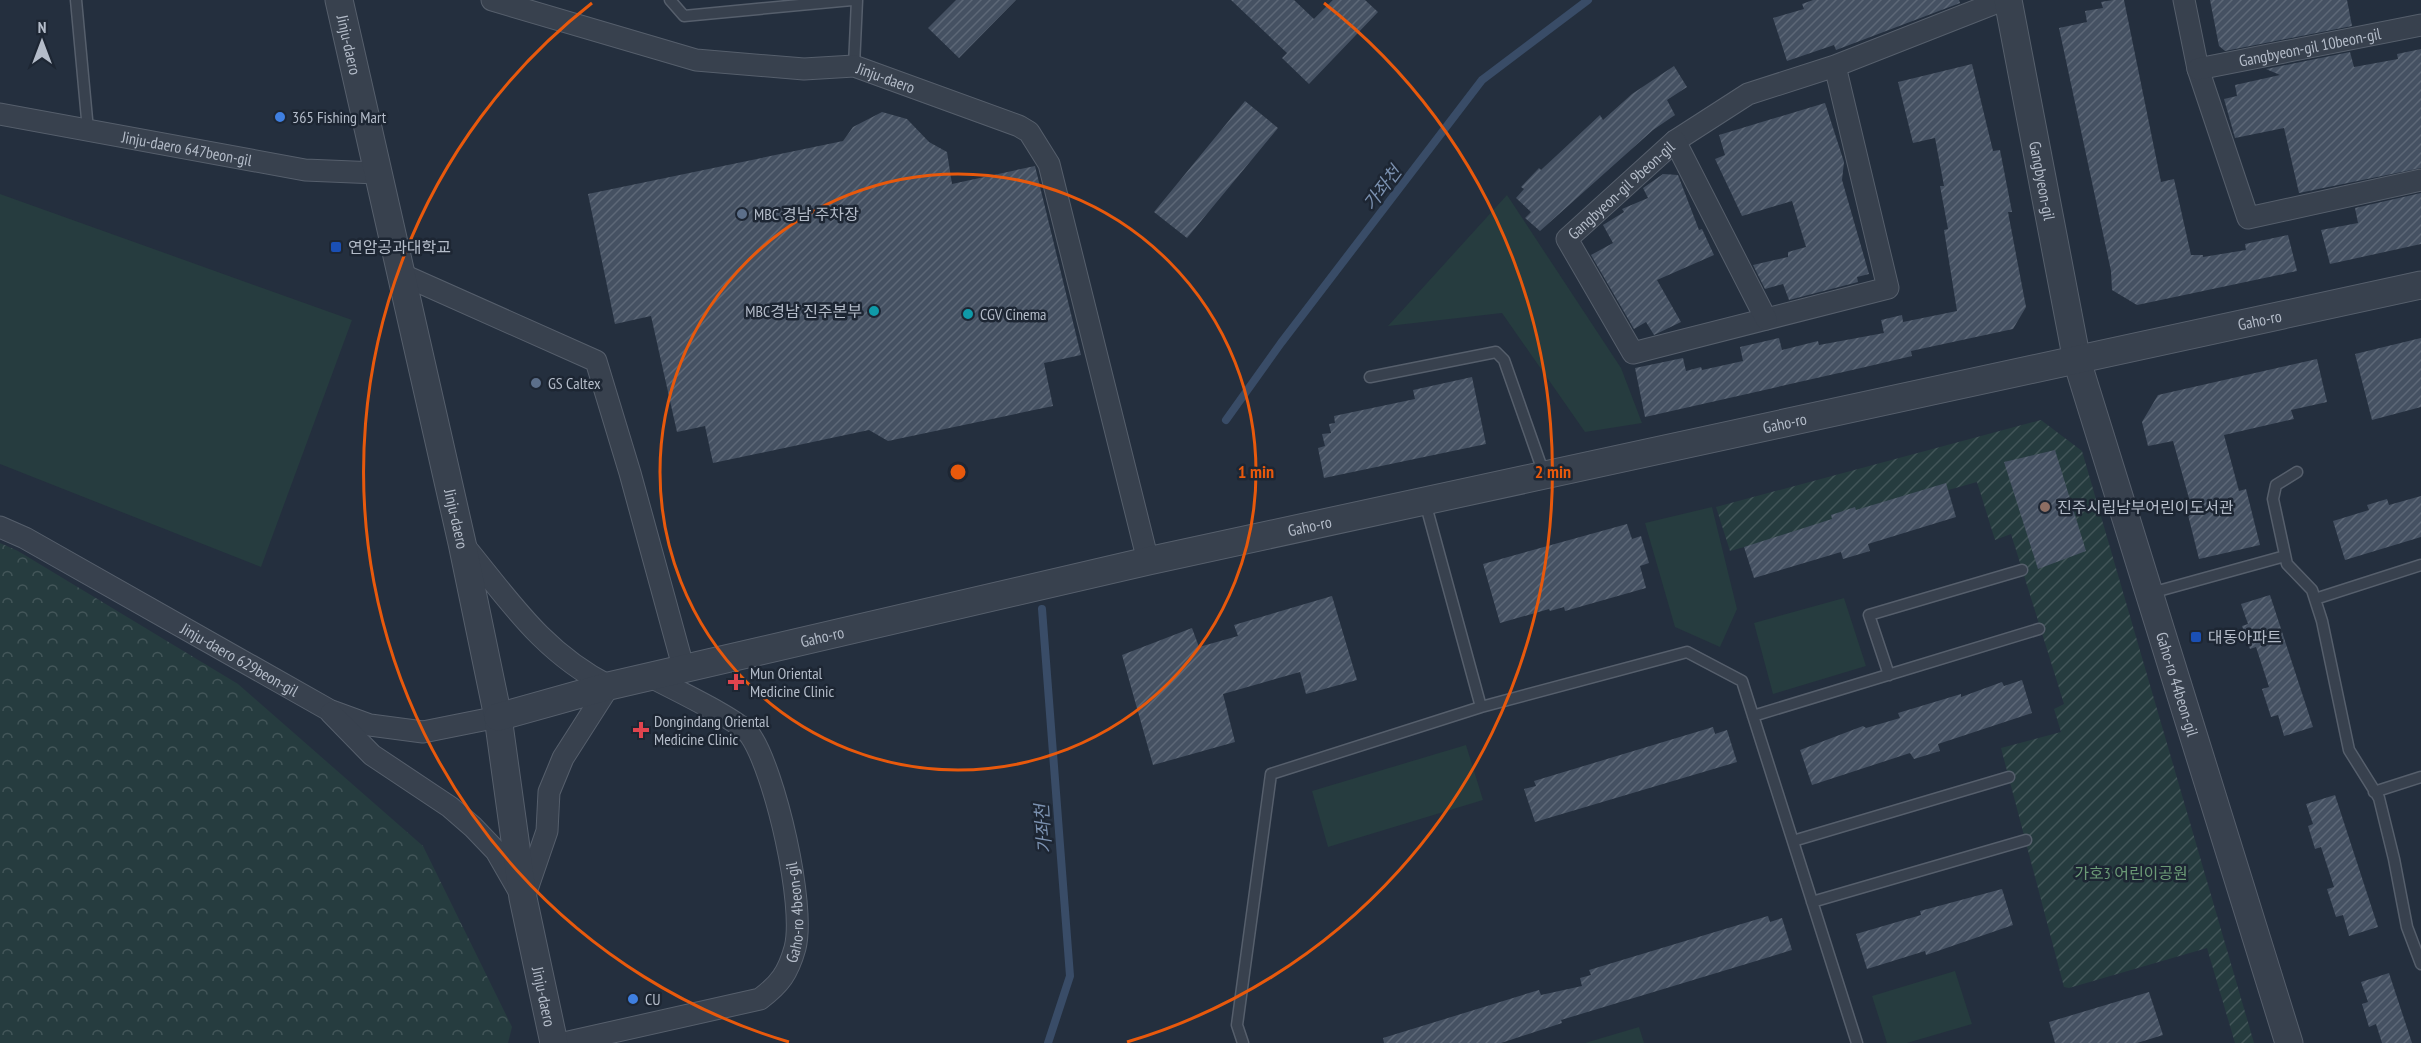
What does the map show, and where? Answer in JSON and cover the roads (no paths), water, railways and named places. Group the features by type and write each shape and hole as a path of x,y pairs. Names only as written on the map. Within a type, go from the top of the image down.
{"street":[{"name":"Jinju-daero","path":"339,0 462,543 498,717 523,898 554,1043"},
{"name":"Jinju-daero","path":"492,0 696,60 804,69 854,66 973,107 1029,132 1049,164 1148,561"},
{"name":"Gangbyeon-gil 9beon-gil","path":"1835,66 1888,288 1633,353 1567,239 1675,141 1748,94 1835,66 2003,0"},
{"name":"Gangbyeon-gil","path":"2008,0 2077,361"},
{"path":"2184,0 2198,69 2247,218 2421,180"},
{"name":"Gangbyeon-gil 10beon-gil","path":"2198,69 2421,25"},
{"name":"Jinju-daero 647beon-gil","path":"0,114 305,170 377,173"},
{"path":"1675,141 1766,319"},
{"path":"401,274 596,361 630,473 684,670"},
{"name":"Gaho-ro","path":"498,717 609,686 1148,561 2421,285"},
{"name":"Gaho-ro 44beon-gil","path":"2077,361 2289,1043"},
{"name":"Jinju-daero 629beon-gil","path":"0,527 25,538 222,647 328,710 370,724 423,732 498,717"},
{"path":"462,543 527,626 586,674 609,686 563,758 549,792 548,831 523,898"},
{"name":"Gaho-ro 4beon-gil","path":"564,1043 760,999 780,984 795,946 795,900 789,856 773,786 763,760 749,734 716,711 651,677"},
{"path":"328,710 372,755 450,807 473,827 496,851 523,898"}],"lane":[{"path":"76,0 88,130"},
{"path":"670,0 684,16 852,0"},
{"path":"854,66 858,0"},
{"path":"1370,377 1496,352 1504,360 1545,476"},
{"path":"2297,472 2276,485 2273,499 2285,556 2288,564 2312,590 2322,621 2349,750 2379,798 2407,927 2421,964"},
{"path":"1425,502 1481,707"},
{"path":"2151,593 2285,556"},
{"path":"2315,599 2421,565"},
{"path":"1889,675 1869,615 2022,570"},
{"path":"1753,716 2039,629"},
{"path":"1243,1043 1237,1025 1271,774 1481,707 1687,652 1742,681 1857,1043"},
{"path":"1793,841 2009,777"},
{"path":"2374,792 2421,777"},
{"path":"1812,902 2026,840"}],"waterway":[{"name":"가좌천","path":"1226,420 1281,343 1482,80 1588,0"},
{"name":"가좌천","path":"1042,609 1070,976 1048,1043"}],"place":[{"name":"365 Fishing Mart","path":"280,117"},
{"name":"MBC 경남 주차장","path":"742,214"},
{"name":"연암공과대학교","path":"336,247"},
{"name":"MBC경남 진주본부","path":"874,311"},
{"name":"CGV Cinema","path":"968,314"},
{"name":"GS Caltex","path":"536,383"},
{"name":"진주시립남부어린이도서관","path":"2045,507"},
{"name":"대동아파트","path":"2196,637"},
{"name":"Mun Oriental Medicine Clinic","path":"736,682"},
{"name":"Dongindang Oriental Medicine Clinic","path":"641,730"},
{"name":"CU","path":"633,999"}],"park label":[{"name":"가호3 어린이공원","path":"2131,873"}]}
